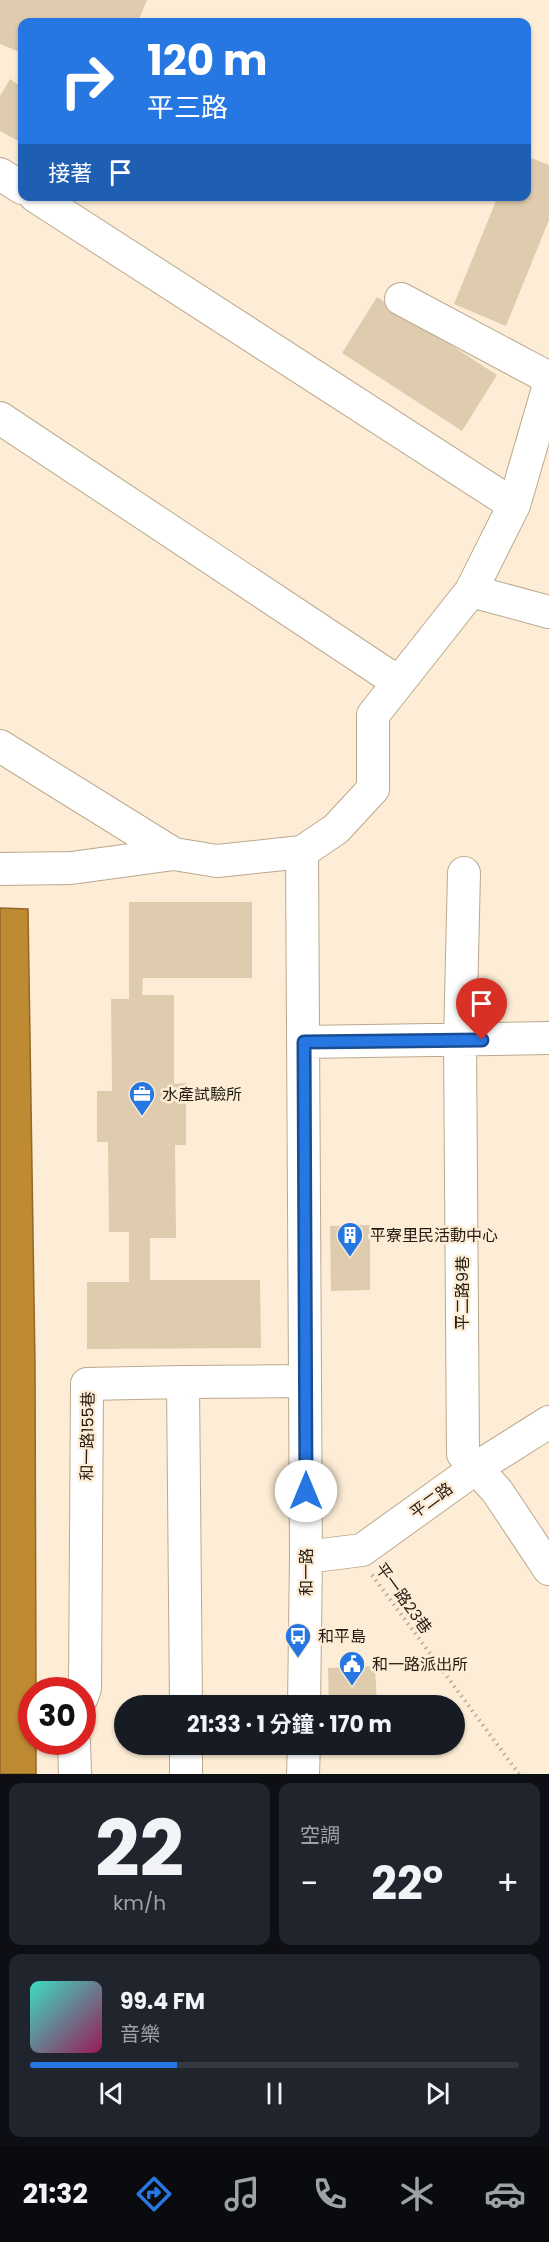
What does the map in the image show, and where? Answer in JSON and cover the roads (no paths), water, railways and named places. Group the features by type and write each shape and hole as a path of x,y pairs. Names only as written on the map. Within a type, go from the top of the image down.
{"street":[{"path":"0,174 18,185"},
{"path":"43,201 514,505"},
{"path":"401,299 549,378"},
{"path":"0,869 71,868 174,854 218,861 302,860 336,829 373,789 373,715 471,591 514,505 549,385"},
{"path":"0,418 398,682"},
{"path":"471,591 549,612"},
{"path":"0,746 174,854"},
{"name":"和一路","path":"302,860 306,1557 304,1695"},
{"name":"平二路9巷","path":"464,873 460,1041 463,1454 496,1491 549,1569"},
{"path":"304,1042 549,1038"},
{"path":"186,1695 183,1382 305,1381"},
{"name":"和一路155巷","path":"85,1677 87,1384 183,1382"},
{"name":"平二路","path":"306,1557 362,1550 476,1468 549,1422"},
{"path":"74,1755 75,1774"},
{"path":"186,1755 186,1774"},
{"path":"303,1774 304,1755"}],"place":[{"name":"水產試驗所","path":"142,1117"},
{"name":"平寮里民活動中心","path":"350,1258"},
{"name":"和平島","path":"298,1659"},
{"name":"和一路派出所","path":"352,1687"}]}
